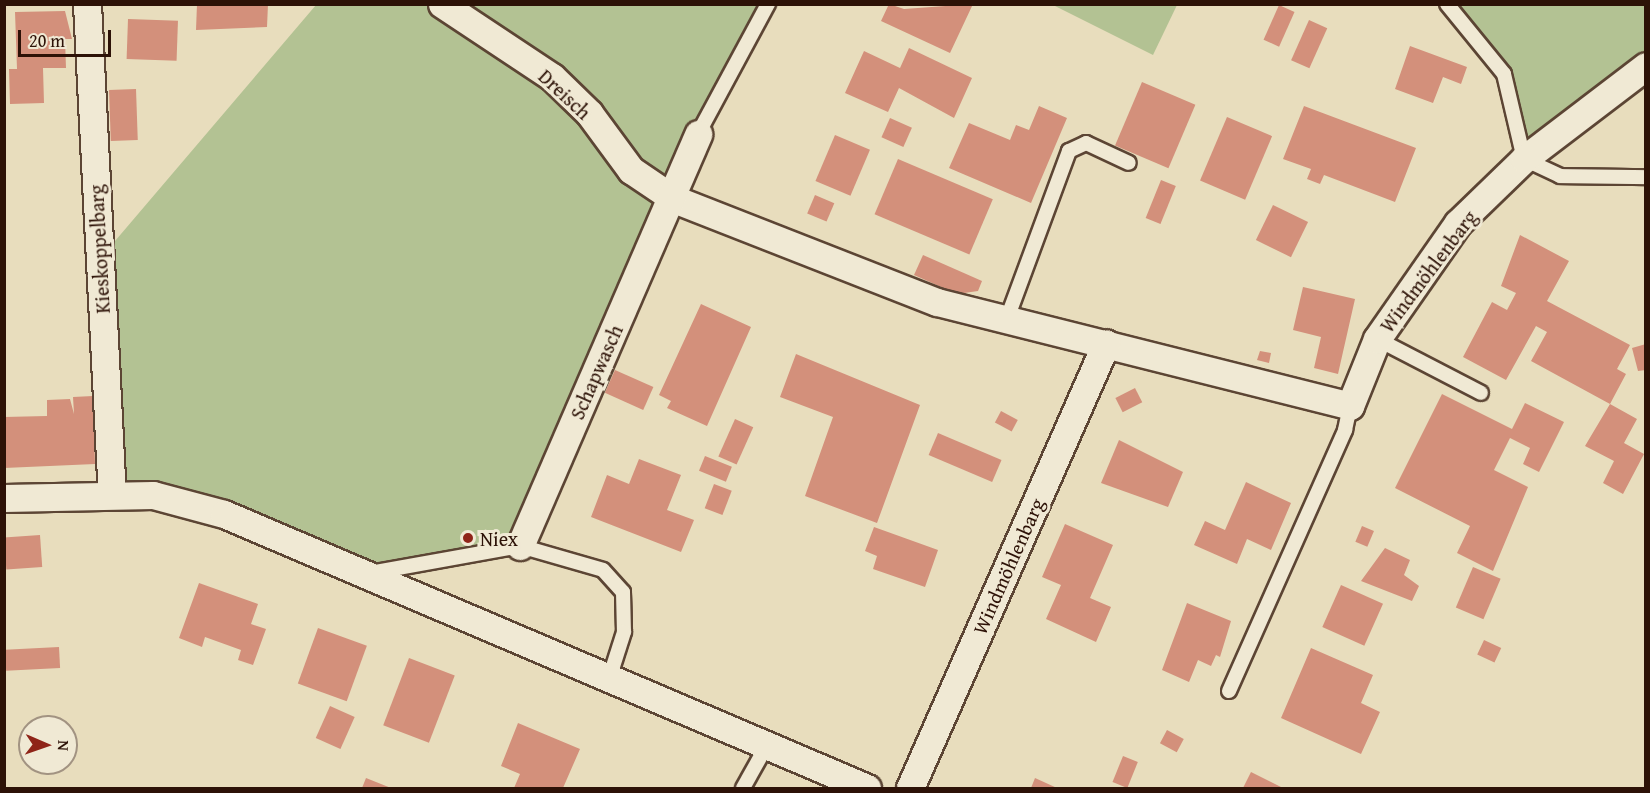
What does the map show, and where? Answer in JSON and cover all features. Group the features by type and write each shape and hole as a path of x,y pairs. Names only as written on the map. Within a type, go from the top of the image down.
{"street":[{"name":"Kieskoppelbarg","path":"87,4 112,493"},
{"name":"Dreisch","path":"442,4 552,77 589,113 631,170 674,199"},
{"name":"Windmöhlenbarg","path":"1350,406 1377,339 1458,223 1524,159 1646,66"},
{"name":"Schapwasch","path":"520,546 674,199 698,134"},
{"path":"674,199 937,302 1008,316 1350,406"},
{"name":"Windmöhlenbarg","path":"910,789 1106,343"},
{"path":"4,498 112,493 153,495 224,514 867,789"}],"lane":[{"path":"698,134 768,4"},
{"path":"1447,4 1504,74 1524,159 1560,176 1646,177"},
{"path":"1008,316 1069,151 1086,143 1129,163"},
{"path":"1377,339 1481,393"},
{"name":"Windmöhlenbarg","path":"1229,691 1345,430 1350,406"},
{"path":"365,574 520,546 603,570 623,592 624,632 609,679"},
{"path":"742,789 766,746"}],"green space":[{"path":"316,5 762,5 520,546 365,574 224,514 112,493 98,261"},
{"path":"1053,5 1177,5 1153,55"},
{"path":"1447,5 1645,5 1645,66 1524,159 1504,74"}],"building":[{"path":"197,4 268,4 267,27 196,30"},
{"path":"889,4 904,9 973,4 950,53 881,21"},
{"path":"1279,5 1295,12 1279,47 1264,40"},
{"path":"65,11 72,39 65,39 66,68 43,68 44,103 10,104 9,69 17,69 15,12"},
{"path":"128,19 178,21 177,61 127,59"},
{"path":"1309,20 1327,28 1309,68 1291,60"},
{"path":"1410,46 1467,67 1461,84 1443,77 1433,103 1395,89"},
{"path":"909,48 972,78 954,118 899,88 888,112 845,93 864,51 900,68"},
{"path":"1142,82 1195,105 1168,168 1115,146"},
{"path":"136,89 138,140 111,141 109,90"},
{"path":"1039,106 1067,118 1031,203 949,168 969,123 1010,140 1016,125 1029,130"},
{"path":"1304,106 1416,148 1395,202 1324,175 1320,184 1307,179 1311,169 1283,159"},
{"path":"1227,117 1272,136 1245,200 1200,181"},
{"path":"890,118 912,128 903,147 881,137"},
{"path":"835,135 870,150 850,196 815,181"},
{"path":"898,159 993,199 969,254 875,214"},
{"path":"1161,180 1176,186 1160,224 1146,218"},
{"path":"815,195 834,203 827,222 807,213"},
{"path":"1273,205 1308,222 1291,257 1256,240"},
{"path":"1520,235 1569,261 1547,301 1630,345 1617,369 1626,374 1610,404 1531,361 1547,332 1536,326 1506,380 1463,357 1492,302 1507,310 1516,293 1501,286"},
{"path":"923,255 982,281 978,291 957,294 914,275"},
{"path":"1303,287 1355,299 1338,374 1314,368 1321,337 1293,330"},
{"path":"701,304 751,327 707,426 667,408 671,401 659,395"},
{"path":"1646,344 1646,370 1638,371 1632,348"},
{"path":"1260,351 1271,353 1269,363 1257,360"},
{"path":"796,354 920,405 877,523 805,496 833,417 780,397"},
{"path":"615,370 653,387 643,410 605,393"},
{"path":"1135,388 1142,402 1123,412 1115,398"},
{"path":"1442,394 1512,429 1525,403 1564,422 1539,472 1523,464 1530,448 1510,438 1494,470 1528,487 1493,571 1457,553 1470,526 1395,488"},
{"path":"93,396 95,464 4,468 4,417 47,416 47,400 70,399 74,414 73,397"},
{"path":"1610,404 1637,419 1624,443 1644,454 1623,494 1603,483 1614,461 1585,446"},
{"path":"1001,411 1018,420 1012,431 995,422"},
{"path":"735,419 753,427 737,465 718,456"},
{"path":"938,433 1002,460 992,482 929,455"},
{"path":"1119,440 1183,472 1168,507 1101,483"},
{"path":"705,456 732,467 726,482 699,471"},
{"path":"639,459 681,475 667,510 694,520 681,552 591,517 607,475 629,484"},
{"path":"1246,482 1291,503 1271,550 1247,539 1237,564 1194,545 1205,521 1225,530"},
{"path":"714,484 732,491 722,515 705,508"},
{"path":"1065,524 1113,545 1090,598 1111,607 1096,642 1046,619 1061,585 1042,577"},
{"path":"1362,526 1374,531 1367,547 1355,542"},
{"path":"874,527 938,550 925,587 873,569 877,556 865,551"},
{"path":"40,535 42,567 6,569 4,538"},
{"path":"1385,548 1410,560 1404,575 1419,586 1412,601 1361,581"},
{"path":"1473,567 1501,579 1483,619 1456,608"},
{"path":"199,583 258,604 251,624 266,629 253,665 238,660 241,650 205,637 202,647 179,638"},
{"path":"1341,585 1383,604 1364,646 1322,627"},
{"path":"1187,603 1231,621 1220,657 1216,655 1211,666 1198,660 1189,682 1162,670"},
{"path":"318,628 367,646 347,701 298,683"},
{"path":"1484,640 1501,648 1494,663 1477,655"},
{"path":"59,647 60,668 6,671 5,650"},
{"path":"1311,648 1373,675 1361,703 1380,712 1361,754 1281,718"},
{"path":"409,658 455,676 429,743 383,725"},
{"path":"330,706 355,717 340,749 316,738"},
{"path":"518,723 580,749 563,788 514,788 520,774 501,766"},
{"path":"1167,730 1184,739 1177,752 1160,743"},
{"path":"1123,756 1138,762 1127,788 1113,782"},
{"path":"1251,772 1283,788 1243,788"},
{"path":"366,778 391,788 362,788"},
{"path":"1035,778 1057,788 1031,788"}],"place":[{"name":"Niex","path":"468,538"}]}
